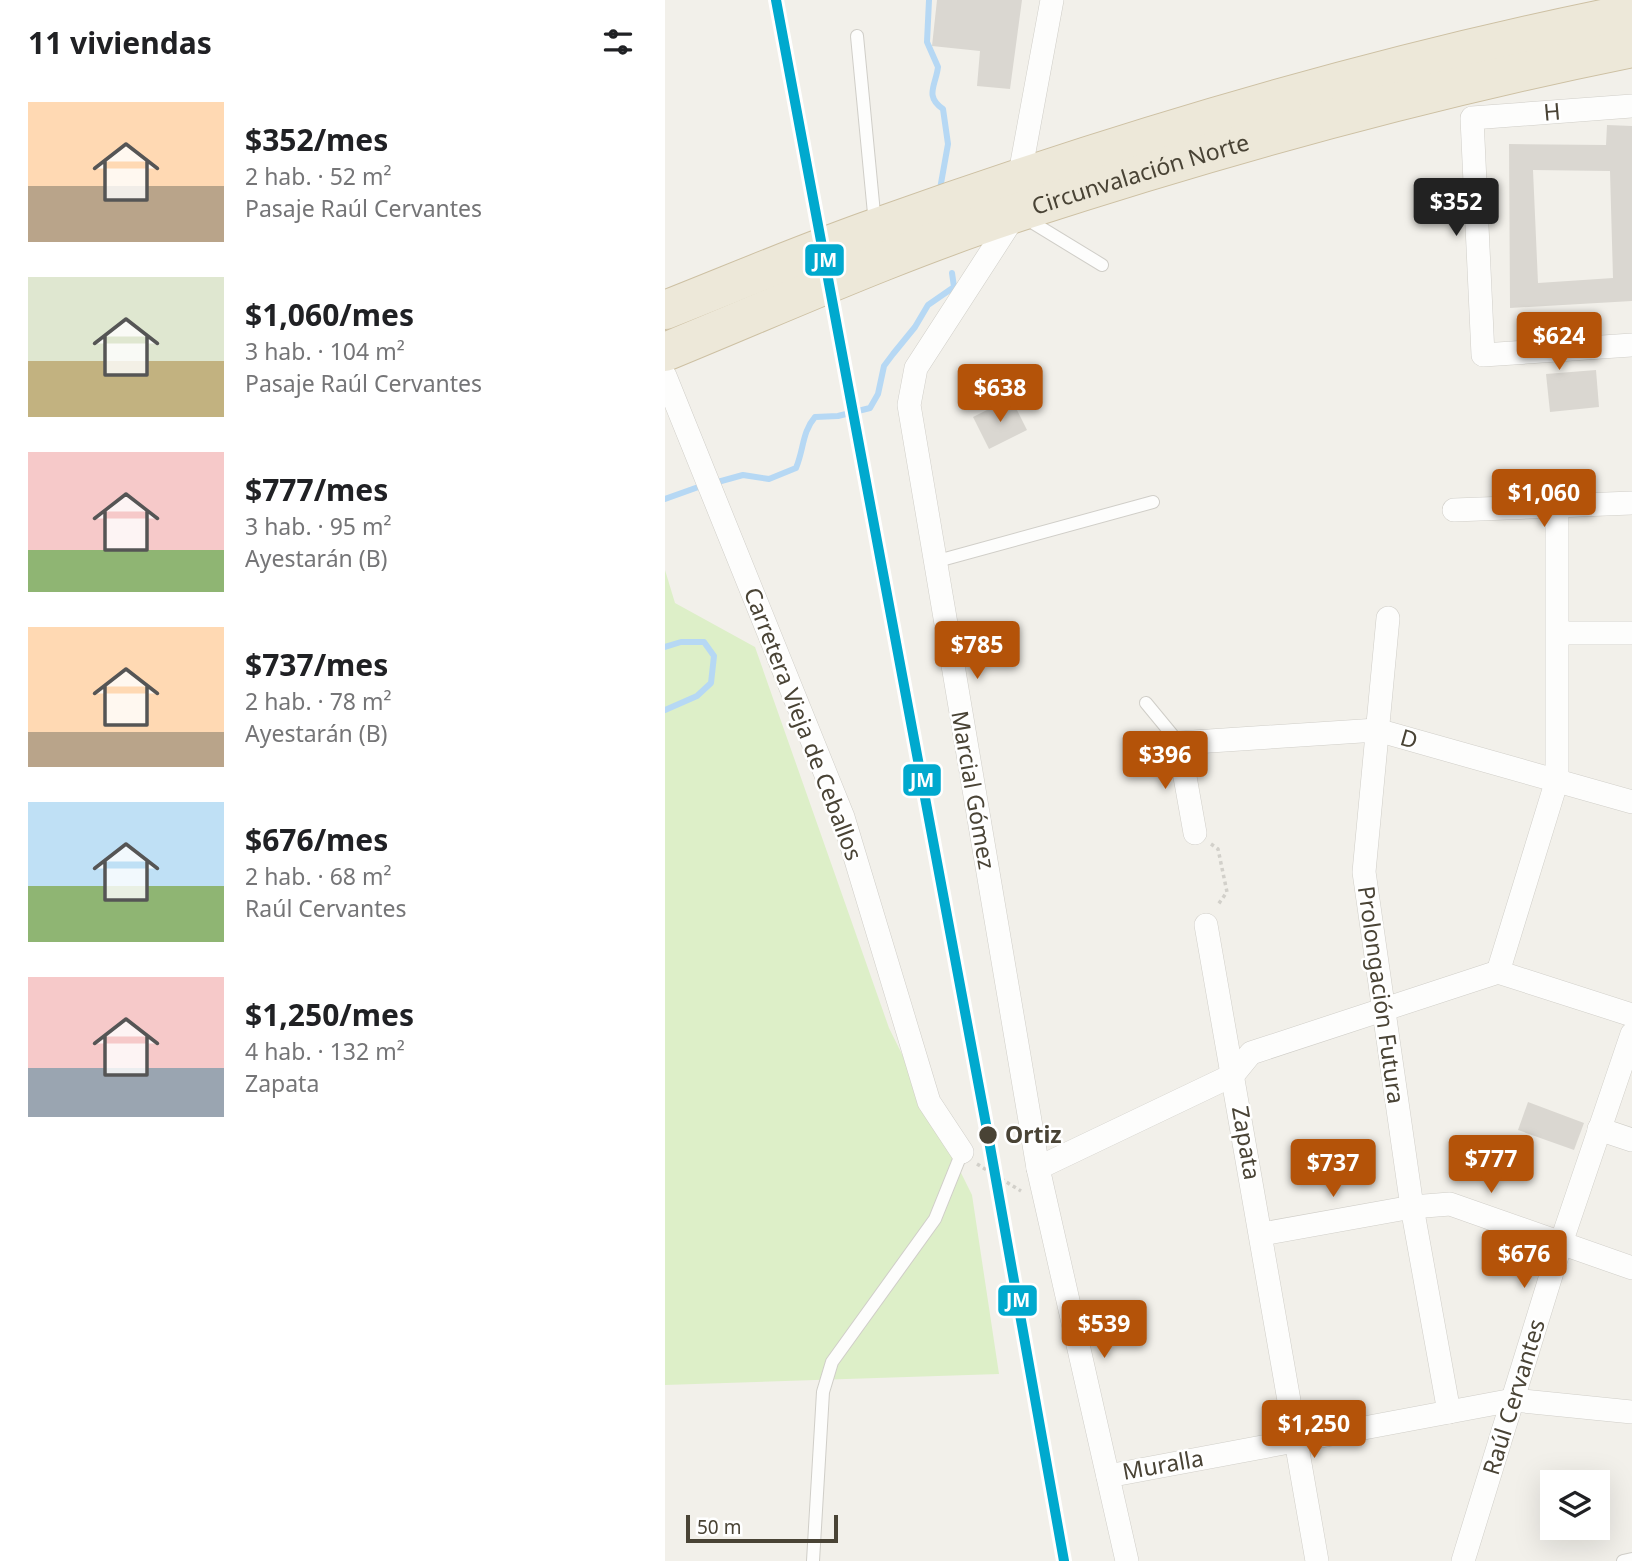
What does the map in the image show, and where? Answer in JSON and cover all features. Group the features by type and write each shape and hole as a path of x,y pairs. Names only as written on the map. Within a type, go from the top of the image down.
{"highway":[{"name":"Circunvalación Norte","path":"665,352 1018,195 1271,100 1413,61 1632,13"},
{"name":"Circunvalación Norte","path":"665,310 876,228 1276,133 1443,88 1632,48"}],"street":[{"name":"Marcial Gómez","path":"1052,0 1018,195 916,368 909,405 1038,1168 1127,1561"},
{"name":"H","path":"1632,106 1472,118 1483,355 1632,345"},
{"name":"Carretera Vieja de Ceballos","path":"665,376 843,817 929,1102 962,1152"},
{"path":"1454,510 1632,503"},
{"path":"1497,972 1557,780 1557,506"},
{"name":"Prolongación Futura","path":"1388,618 1364,872 1412,1207 1449,1412"},
{"path":"1558,633 1632,633"},
{"name":"D","path":"1179,743 1377,730 1632,802"},
{"path":"1179,743 1195,833"},
{"name":"Zapata","path":"1206,925 1317,1561"},
{"path":"1038,1168 1233,1075 1251,1053 1497,972 1632,1015"},
{"name":"Raúl Cervantes","path":"1462,1561 1561,1243 1632,1034"},
{"path":"1599,1129 1632,1140"},
{"path":"1262,1234 1412,1207 1450,1204 1632,1268"},
{"name":"Muralla","path":"1108,1476 1513,1400 1632,1412"}],"lane":[{"path":"857,36 876,228"},
{"path":"1018,195 1102,265"},
{"path":"934,562 1153,502"},
{"path":"1146,703 1179,743"},
{"path":"813,1561 823,1392 832,1362 935,1219 962,1152"},
{"path":"1623,1561 1632,1559"}],"path":[{"path":"1195,833 1217,849 1227,892 1206,925"},
{"path":"962,1152 995,1177 1046,1203"}],"green space":[{"path":"665,570 675,603 755,647 889,1028 972,1195 999,1374 665,1385"}],"building":[{"path":"937,0 1022,0 1010,89 977,86 980,51 932,46"},
{"path":"1607,125 1632,126 1632,301 1510,308 1509,144 1606,145","holes":["1533,170 1610,171 1613,278 1538,283"]},
{"path":"1596,370 1599,407 1550,412 1546,374"},
{"path":"1011,398 1027,430 989,449 973,417"},
{"path":"1528,1102 1584,1123 1574,1150 1518,1130"}],"waterway":[{"path":"929,0 927,42 938,67 933,95 943,109 948,144 940,189"},
{"path":"714,483 743,475 769,479 796,468 805,435 815,417 838,416 870,408 878,394 884,366 915,327 928,305 954,287 952,273"},
{"path":"665,499 704,485"},
{"path":"665,647 681,642 704,642 714,656 711,683 697,696 665,710"}],"transit line":[{"name":"JM","path":"776,0 988,1135 1064,1561"}],"place":[{"name":"Ortiz","path":"988,1135"}]}
